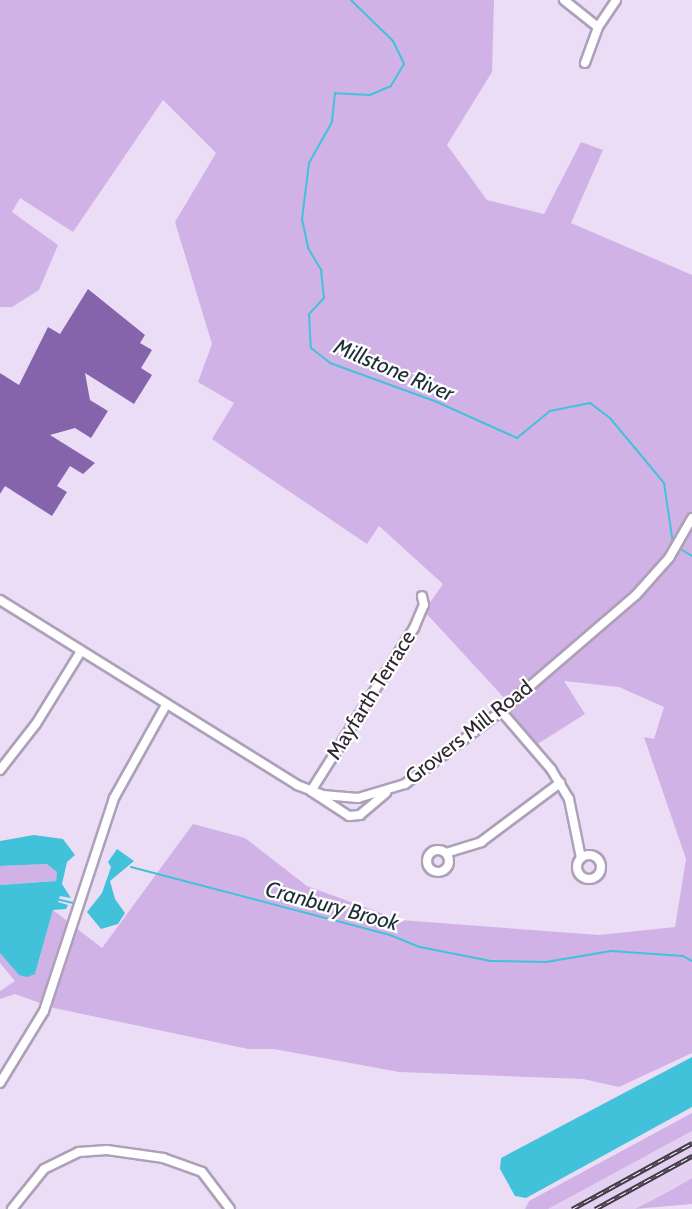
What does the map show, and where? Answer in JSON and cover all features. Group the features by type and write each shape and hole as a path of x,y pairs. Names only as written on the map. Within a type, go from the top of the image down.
{"street":[{"path":"564,0 598,27"},
{"path":"585,63 598,27 616,0"},
{"name":"Grovers Mill Road","path":"0,600 166,705 311,791 350,798 389,791 417,777 501,711 636,595 669,558 692,518"},
{"name":"Mayfarth Terrace","path":"311,791 414,628 424,605 422,596"},
{"path":"0,770 36,724 81,651"},
{"path":"0,1083 44,1011 114,798 166,705"},
{"path":"501,711 560,783 576,817 581,858"},
{"path":"446,854 481,842 560,783"},
{"path":"311,791 349,816 360,815 389,791"},
{"path":"12,1209 44,1169 79,1152 106,1150 163,1158 202,1172 230,1209"}],"shaded area":[{"path":"0,0 494,0 492,72 447,145 487,200 544,214 581,142 603,150 571,223 692,275 692,1053 619,1087 583,1079 399,1072 274,1049 248,1049 54,1008 15,994 0,999 0,991 15,981 0,963 0,953 10,964 35,974 53,910 102,948 193,824 245,838 307,886 400,920 599,935 675,927 686,859 644,737 654,739 664,707 619,687 564,681 585,714 536,745 500,706 507,701 424,611 443,584 379,526 367,544 212,439 234,403 198,382 212,344 175,222 216,153 163,100 73,232 20,198 12,212 58,245 39,290 12,307 0,307"},
{"path":"48,864 57,872 56,881 0,885 0,866"},
{"path":"692,1113 692,1131 548,1209 525,1209 529,1201"},
{"path":"692,1131 692,1178 635,1209 548,1209"},
{"path":"692,1178 692,1204 635,1209 673,1189"}],"water":[{"path":"34,835 63,839 75,855 67,862 62,884 71,898 60,896 58,902 68,905 66,909 53,910 35,974 27,977 19,975 0,953 0,885 56,881 57,872 47,864 0,866 0,841"},
{"path":"117,849 134,861 110,881 115,899 125,913 118,924 101,929 87,912 102,893 111,867 108,862"},
{"path":"692,1057 692,1107 526,1198 515,1196 500,1169 501,1158"}],"building":[{"path":"88,289 145,335 140,343 152,350 141,368 152,375 134,404 85,373 90,400 108,411 91,438 75,428 50,435 95,463 83,474 70,466 57,486 67,492 52,516 5,486 0,494 0,373 19,385 48,327 60,334"}],"waterway":[{"name":"Millstone River","path":"351,0 393,41 404,64 391,86 370,95 335,93 332,122 309,163 302,219 308,248 321,270 324,298 309,314 311,348 330,363 437,402 517,438 550,411 590,403 610,418 664,483 673,543"},
{"name":"Millstone River","path":"677,547 692,556"},
{"name":"Cranbury Brook","path":"131,867 390,935 420,947 491,961 546,962 611,951 683,956 692,961"},
{"name":"Cranbury Brook","path":"56,899 77,904"}],"railway":[{"path":"572,1209 692,1143"},
{"path":"595,1209 692,1156"}]}
